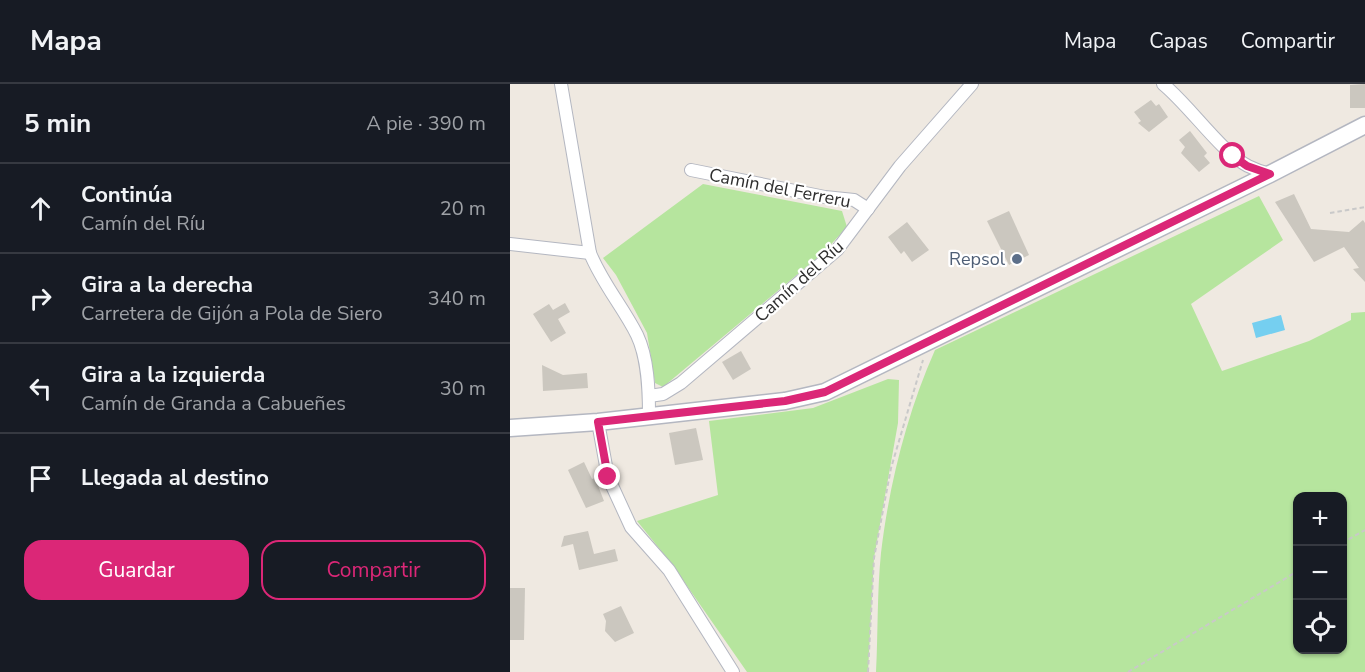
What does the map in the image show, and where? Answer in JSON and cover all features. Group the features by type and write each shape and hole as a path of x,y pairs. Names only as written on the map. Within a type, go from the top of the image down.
{"street":[{"path":"561,84 590,253 638,337 649,396 649,415"},
{"name":"Camín del Ríu","path":"649,396 663,394 681,382 837,250 900,166 972,84"},
{"path":"1163,84 1177,95 1233,156 1247,166 1270,174"},
{"path":"510,428 598,422 785,401 825,392 1270,174 1365,125"},
{"name":"Camín del Ferreru","path":"691,170 825,197 855,200 867,209"},
{"path":"510,244 590,253"},
{"path":"598,422 608,477 631,527 669,570 733,672"}],"path":[{"path":"1330,213 1365,207"},
{"path":"868,672 874,558 891,468 927,342"},
{"path":"1347,540 1365,530"},
{"path":"1128,672 1293,574"}],"green space":[{"path":"703,184 842,211 847,227 823,253 663,387 655,383 647,333 616,275 603,258"},
{"path":"1259,196 1283,240 1191,304 1222,371 1309,341 1351,320 1351,313 1365,312 1365,672 876,672 878,598 884,527 894,475 925,374 935,350"},
{"path":"888,379 899,380 898,423 874,558 868,672 747,672 671,563 637,521 718,495 709,421 813,408"}],"water":[{"path":"1281,315 1285,330 1256,338 1252,323"}],"building":[{"path":"1365,84 1365,108 1350,108 1350,85"},
{"path":"1151,100 1156,106 1159,104 1168,117 1149,132 1138,123 1141,121 1134,112"},
{"path":"1190,131 1207,153 1204,156 1210,163 1199,172 1181,153 1185,147 1179,140"},
{"path":"1294,194 1311,229 1349,232 1363,220 1365,223 1365,282 1353,269 1359,268 1344,247 1314,262 1275,202"},
{"path":"1009,211 1029,255 1009,265 987,221"},
{"path":"907,222 929,250 912,262 904,251 901,254 888,237"},
{"path":"565,303 570,312 558,319 566,333 551,342 533,314 549,304 553,310"},
{"path":"741,351 751,369 733,380 722,362"},
{"path":"542,365 563,375 587,373 588,388 543,391"},
{"path":"696,428 703,460 675,465 669,433"},
{"path":"584,462 592,479 595,478 604,501 586,508 568,470"},
{"path":"588,531 594,554 615,549 618,561 579,570 573,544 561,547 564,536"},
{"path":"510,588 525,588 524,640 510,640"},
{"path":"621,606 634,633 615,642 605,631 606,621 603,614"}],"place":[{"name":"Repsol","path":"1017,259"}],"route":[{"path":"608,477 598,422 785,401 825,392 1270,174 1247,166 1233,156"}]}
